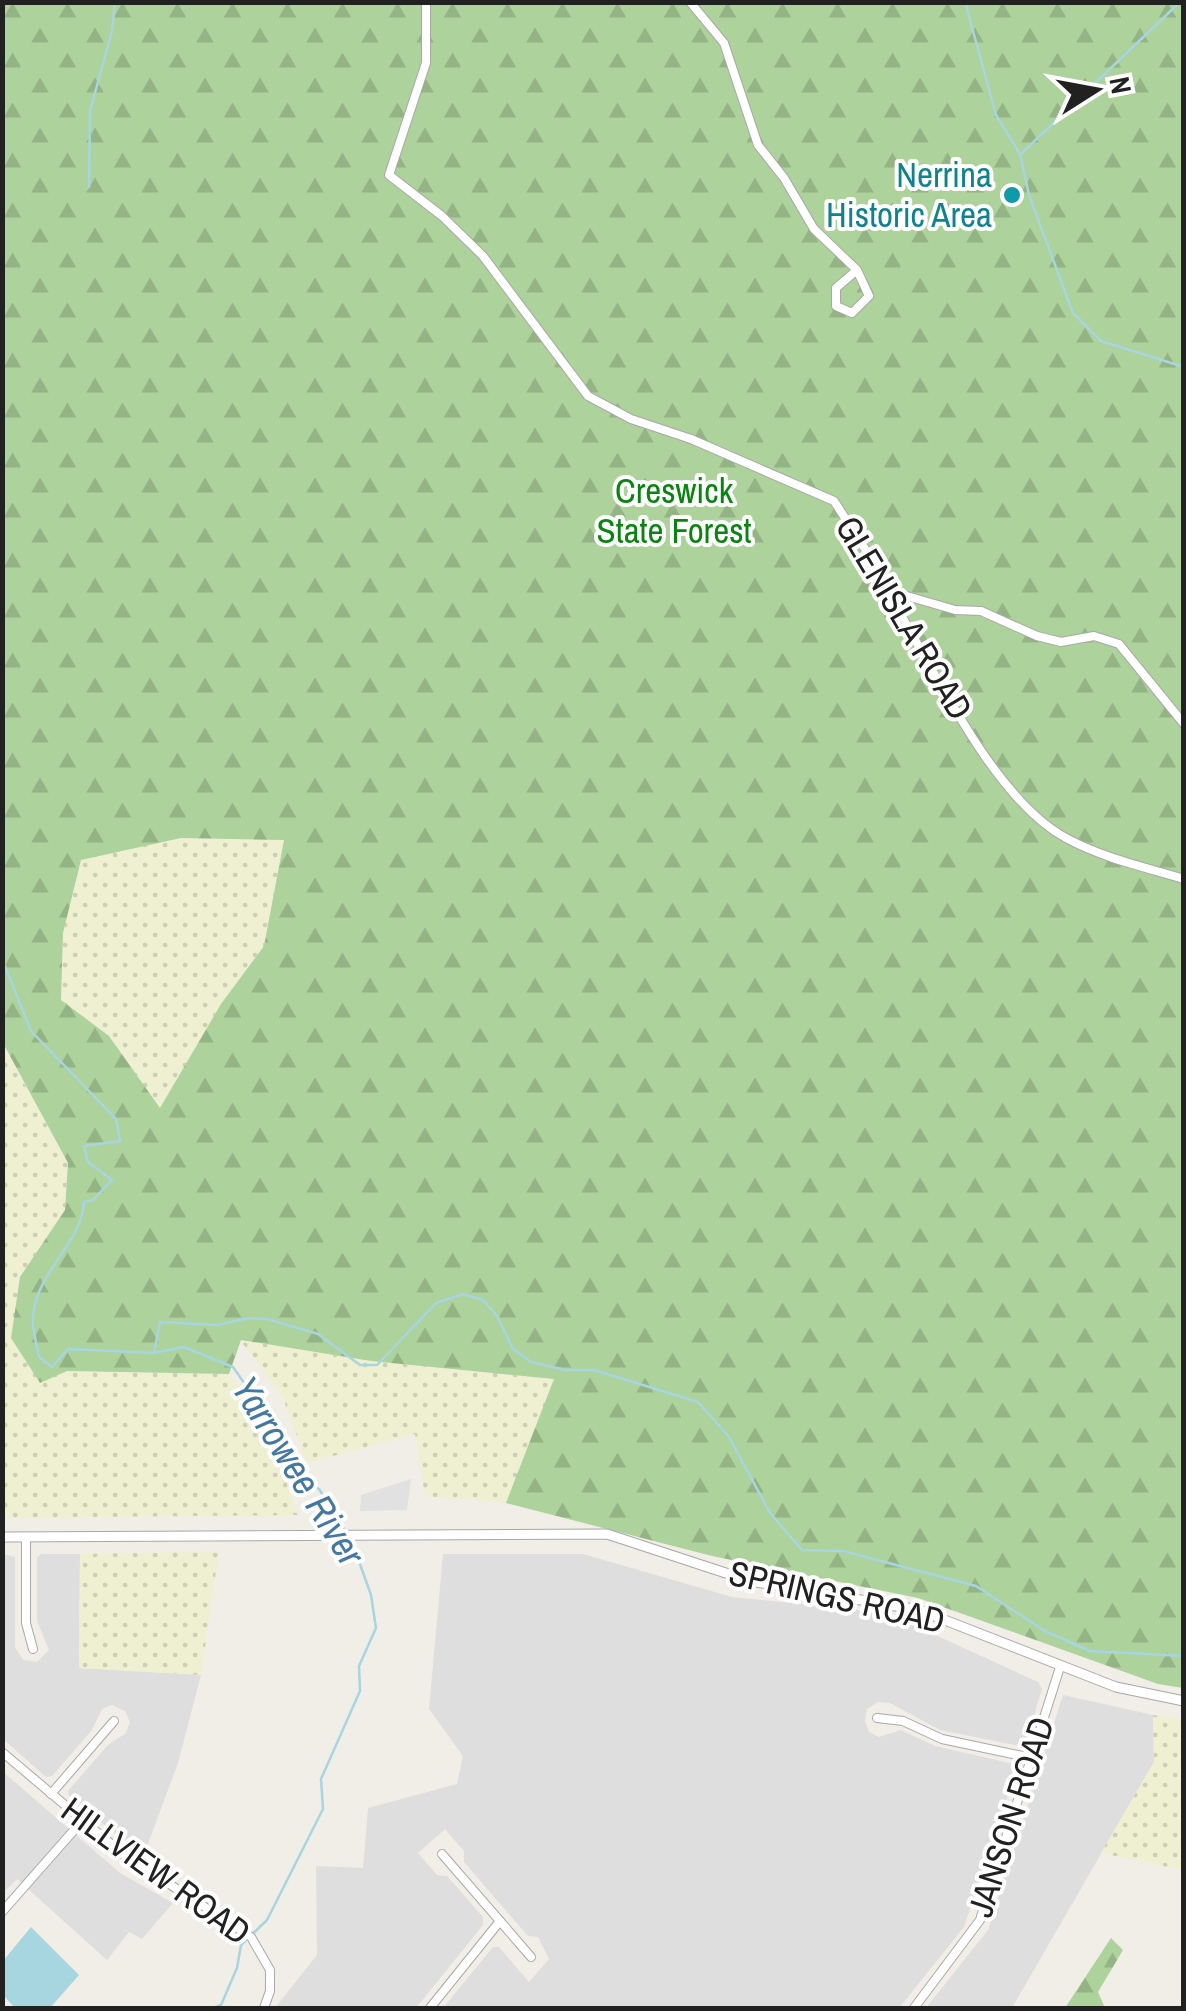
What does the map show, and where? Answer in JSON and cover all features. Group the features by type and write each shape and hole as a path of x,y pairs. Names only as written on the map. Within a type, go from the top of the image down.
{"street":[{"name":"GLENISLA ROAD","path":"426,2 426,63 389,175 442,216 484,256 588,396 630,420 692,439 834,501 865,549 876,586 894,604 1014,798 1062,836 1088,849 1184,879"},
{"path":"690,2 724,42 758,145 784,178 814,229 856,270 870,296 852,312 836,306 836,288 856,270"},
{"path":"876,586 910,599 981,611 1037,636 1062,642 1094,636 1119,644 1184,724"},
{"name":"SPRINGS ROAD","path":"2,1537 586,1532 625,1537 750,1582 920,1610 1060,1667 1132,1691 1184,1701"},
{"path":"26,1538 26,1620 33,1648"},
{"name":"JANSON ROAD","path":"914,2008 977,1927 1060,1667"},
{"path":"878,1718 902,1720 942,1739 1032,1758"},
{"path":"51,1794 114,1721"},
{"name":"HILLVIEW ROAD","path":"2,1752 135,1862 251,1937 270,1970 270,1990 264,2008"},
{"path":"3,1910 82,1820"},
{"path":"442,1854 531,1957"},
{"path":"430,2008 500,1921"}],"shaded area":[{"path":"411,1479 407,1510 360,1511 361,1495"},
{"path":"3,1554 15,1557 15,1647 23,1660 37,1662 49,1650 37,1621 37,1558 41,1554 80,1554 79,1668 201,1675 178,1763 143,1857 69,1796 68,1791 108,1745 126,1733 130,1722 125,1711 112,1705 102,1709 92,1730 52,1776 46,1777 3,1739"},
{"path":"443,1554 583,1554 732,1597 887,1613 1038,1682 1042,1689 1024,1747 940,1730 890,1703 878,1702 867,1709 865,1721 869,1732 879,1737 901,1730 935,1746 1018,1765 964,1927 899,2008 443,2008 493,1947 499,1947 529,1982 549,1959 538,1937 528,1936 464,1862 464,1851 445,1829 418,1853 437,1875 447,1876 483,1917 483,1925 416,2008 275,2008 317,1955 316,1866 363,1868 368,1808 457,1784 463,1756 429,1709"},
{"path":"1063,1695 1153,1715 1154,1762 1012,2008 926,2008 988,1930"},
{"path":"2,1771 120,1873 173,1903 142,1939 129,1932 107,1960 17,1879 3,1893"}],"green space":[{"name":"Creswick State Forest","path":"2,3 1183,3 1183,1688 1158,1684 918,1598 712,1556 506,1503 554,1379 371,1361 241,1340 229,1374 67,1371 40,1383 11,1338 20,1277 65,1210 68,1163 3,1043","holes":["181,838 284,840 264,946 221,1004 160,1108 109,1036 61,1000 63,933 81,860"]},
{"path":"181,838 284,840 264,946 221,1004 160,1109 109,1036 61,1000 63,933 81,859"},
{"path":"2,1043 68,1163 65,1210 20,1277 40,1382 67,1371 229,1374 266,1422 298,1515 3,1518"},
{"path":"240,1340 371,1361 555,1379 506,1503 425,1496 415,1434 307,1463 283,1398"},
{"path":"219,1551 201,1675 79,1668 80,1554"},
{"path":"1153,1715 1183,1719 1183,1870 1101,1853 1154,1762"},
{"path":"1111,1938 1123,1950 1098,1992 1105,2008 1065,2008"}],"water":[{"path":"31,1927 79,1975 50,2008 15,2008 3,1995 3,1961"}],"waterway":[{"path":"89,187 90,111 112,31 115,2"},
{"path":"965,2 996,115 1020,154 1029,195 1073,313 1101,341 1184,367"},
{"path":"1022,153 1180,2"},
{"name":"Yarrowee River","path":"2,959 31,1031 116,1119 120,1141 84,1146 88,1162 112,1180 93,1200 84,1202 75,1231 42,1286 33,1318 39,1357 52,1367 68,1349 154,1353 184,1347 233,1367 268,1417 297,1478 319,1489 346,1532"},
{"path":"154,1353 160,1322 218,1325 248,1318 267,1319 318,1334 360,1365 377,1365 436,1303 463,1294 483,1300 497,1316 513,1349 531,1362 566,1370 594,1370 698,1402 729,1437 770,1513 802,1550 843,1551 976,1586 1045,1631 1090,1651 1184,1656"},
{"name":"Yarrowee River","path":"213,2008 221,2005 237,1968 241,1945 267,1920 323,1809 321,1779 360,1691 359,1666 376,1628 371,1595 351,1539"}],"place":[{"name":"Nerrina Historic Area","path":"1012,195"}]}
